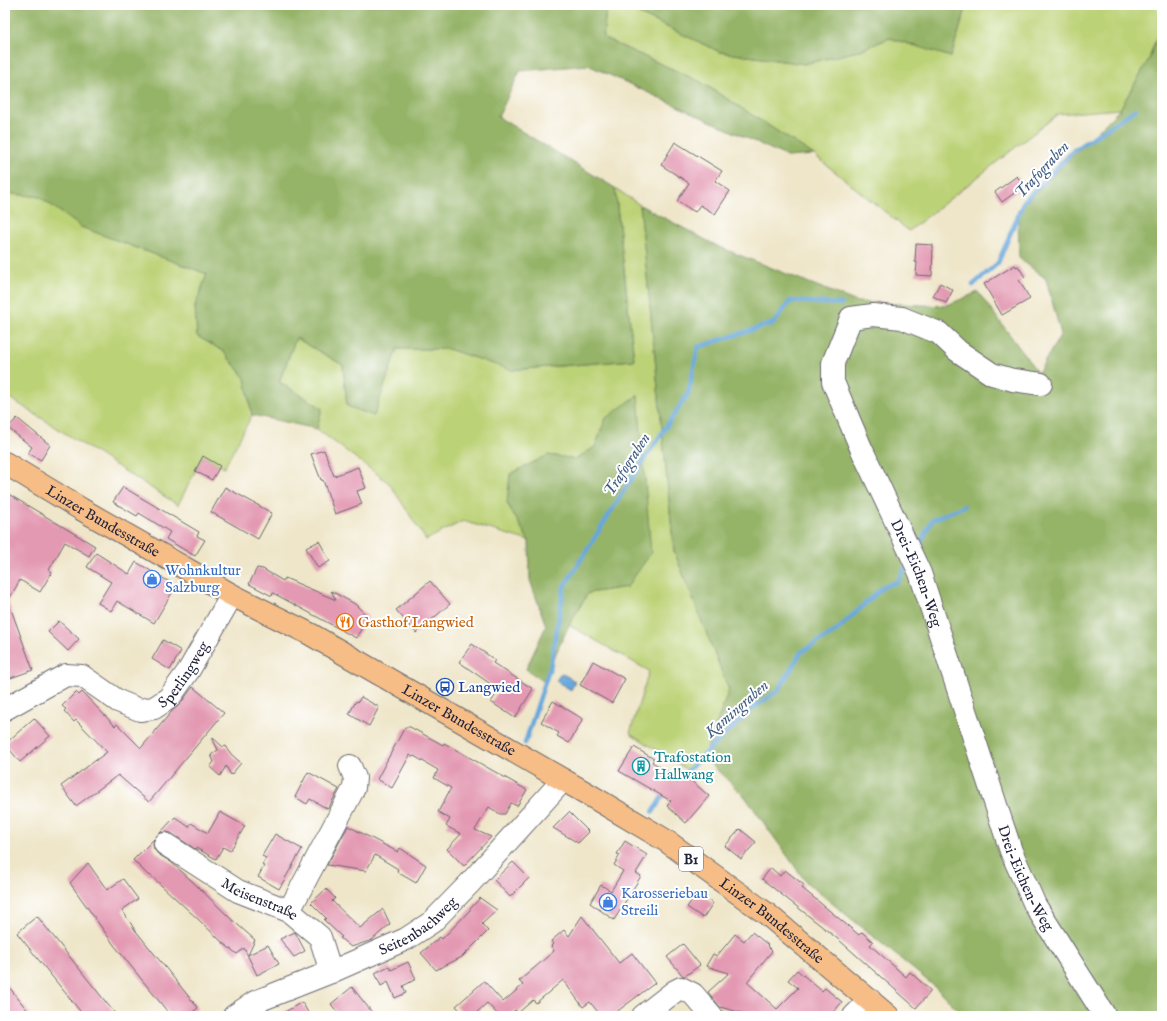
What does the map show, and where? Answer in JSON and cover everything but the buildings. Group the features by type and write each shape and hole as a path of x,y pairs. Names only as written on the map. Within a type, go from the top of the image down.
{"main road":[{"name":"Linzer Bundesstraße","path":"5,463 81,509 232,595 310,634 665,840 767,914 888,1016"}],"street":[{"name":"Drei-Eichen-Weg","path":"1041,384 1013,380 992,374 958,351 939,333 902,318 873,315 851,318 833,363 836,389 861,448 920,573 1011,851 1036,904 1105,1016"},
{"name":"Sperlingweg","path":"5,709 66,675 82,676 118,701 140,710 154,708 169,698 189,670 232,595"},
{"path":"289,911 354,788 355,778 350,766"},
{"name":"Seitenbachweg","path":"234,1016 254,1002 331,972 406,939 432,922 470,884 563,780"},
{"name":"Meisenstraße","path":"165,844 238,891 289,911 320,937 331,972"},
{"path":"643,1016 675,990 681,988 693,994 712,1016"},
{"path":"854,1016 870,1000"}],"green space":[{"path":"5,5 961,5 966,8 951,57 890,38 858,51 804,64 720,52 629,9 606,9 603,38 701,82 814,155 788,157 588,65 520,71 498,117 615,188 634,360 511,370 448,349 397,349 374,416 347,406 343,365 296,338 279,382 322,408 317,429 252,415 245,378 223,351 197,336 195,306 207,274 81,227 40,197 5,193"},
{"path":"961,5 1162,5 1162,22 1149,59 1120,109 1058,114 909,231 814,155 701,82 603,38 606,9 629,9 720,52 804,64 858,51 890,38 951,57 966,8"},
{"path":"1162,22 1162,1016 964,1016 934,986 806,882 746,798 704,757 729,690 674,551 640,205 719,247 857,302 945,306 978,292 1038,373 1061,334 1046,279 1019,258 1018,210 1120,109 1149,59"},
{"path":"615,188 640,205 674,551 729,690 704,757 689,771 630,733 649,671 569,625 588,593 627,587 606,418 595,447 576,459 548,455 507,503 529,541 463,521 426,540 389,483 317,429 322,408 279,382 296,338 343,365 347,406 374,416 397,349 448,349 512,370 634,360"},
{"path":"5,193 40,197 81,227 207,274 195,306 197,336 223,351 245,378 252,415 224,468 203,456 178,505 5,395"},
{"path":"638,395 651,553 627,587 588,593 569,625 543,681 526,669 546,626 530,580 529,541 507,503 510,474 548,455 576,459 595,447 606,418"}],"water":[{"path":"561,673 575,681 571,690 556,681"}],"waterway":[{"name":"Trafograben","path":"973,285 998,263 1024,201 1074,150 1136,109"},
{"name":"Trafograben","path":"525,743 551,664 564,587 633,476 688,394 698,347 774,323 790,301 842,304"},
{"path":"920,544 932,520 964,506"},
{"name":"Kamingraben","path":"677,782 703,755 753,708 778,691 801,652 835,632 884,586 897,582 907,565"},
{"name":"Kamingraben","path":"653,812 662,797 667,792"}],"place":[{"name":"Wohnkultur Salzburg","path":"152,579"},
{"name":"Gasthof Langwied","path":"345,622"},
{"name":"Langwied","path":"445,687"},
{"name":"Trafostation Hallwang","path":"641,766"},
{"name":"Karosseriebau Streili","path":"608,902"}]}
